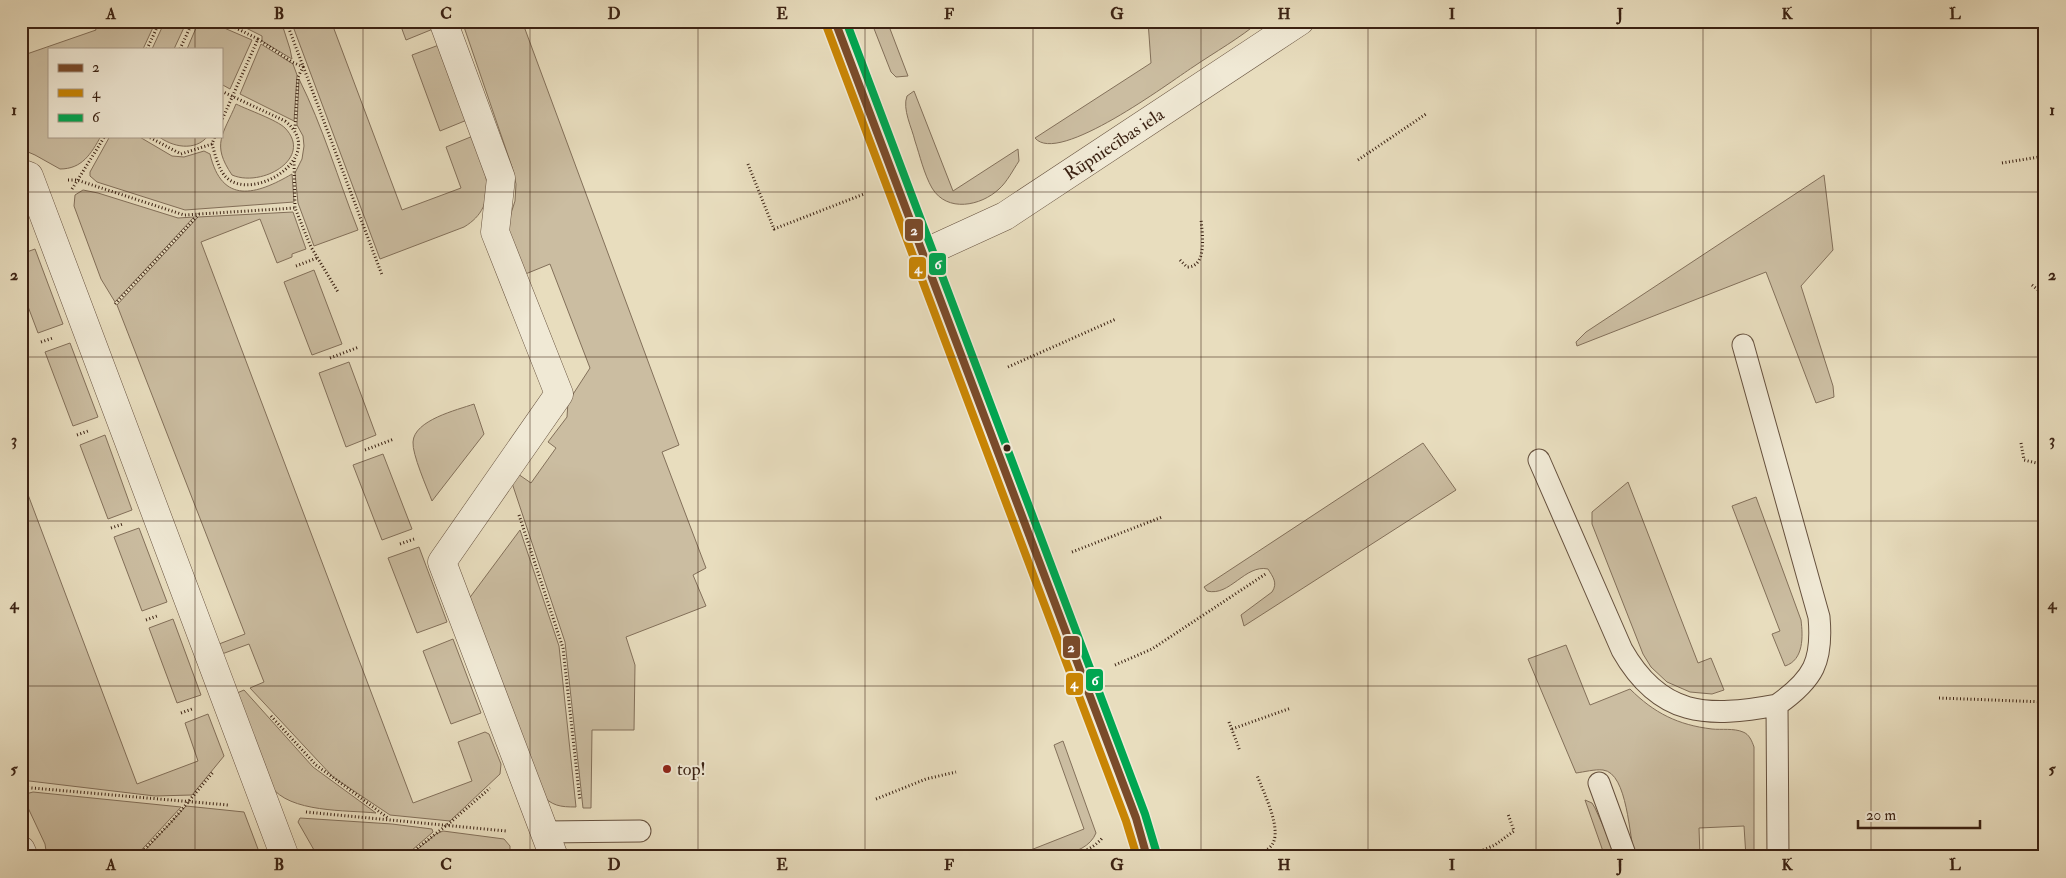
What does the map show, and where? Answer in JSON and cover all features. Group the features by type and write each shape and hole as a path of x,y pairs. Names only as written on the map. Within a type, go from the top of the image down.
{"street":[{"path":"443,21 501,178 495,232 559,394 442,562 554,857"},
{"path":"835,21 1136,818 1147,857"},
{"name":"Rūpniecības iela","path":"922,254 1005,216 1300,21"},
{"path":"25,175 50,231 285,857"},
{"path":"21,850 24,857"}],"lane":[{"path":"1539,460 1622,650 1634,671 1648,686 1670,700 1701,711 1728,712 1776,705 1804,683 1813,670 1820,654 1821,636 1819,617 1743,346"},
{"path":"1776,705 1778,857"},
{"path":"1599,783 1626,857"},
{"path":"544,832 640,831"}],"path":[{"path":"147,48 160,21"},
{"path":"180,48 193,21"},
{"path":"222,21 258,39 292,62 303,67"},
{"path":"286,21 382,275"},
{"path":"222,120 258,39"},
{"path":"303,67 298,77 295,131 298,142 294,160 295,208 311,247 338,292"},
{"path":"222,91 284,121 295,131"},
{"path":"1358,160 1426,114"},
{"path":"50,231 77,180 104,138"},
{"path":"151,138 181,154 212,144"},
{"path":"214,138 212,144 224,175 241,185 250,185 277,176 287,170 294,160"},
{"path":"2002,163 2045,156"},
{"path":"748,164 774,229 867,192"},
{"path":"25,175 77,180 184,214 295,208"},
{"path":"86,326 116,304 200,214"},
{"path":"1180,260 1184,265 1191,267 1200,260 1201,219"},
{"path":"296,266 317,258"},
{"path":"2032,285 2045,296"},
{"path":"1008,367 1116,319"},
{"path":"330,358 360,347"},
{"path":"365,450 394,439"},
{"path":"2022,443 2024,460 2045,465"},
{"path":"504,472 563,648 583,831"},
{"path":"1039,564 1162,517"},
{"path":"1083,679 1152,649 1267,573"},
{"path":"1939,698 2045,702"},
{"path":"1232,729 1291,708"},
{"path":"265,709 316,765 389,818"},
{"path":"1229,722 1240,750"},
{"path":"137,857 173,820 241,738"},
{"path":"406,857 452,821 518,762"},
{"path":"876,799 926,779 956,772"},
{"path":"1248,857 1270,847 1273,844 1277,828 1257,775"},
{"path":"1467,857 1496,845 1514,831 1508,814"},
{"path":"1060,857 1091,849 1107,833"}],"shaded area":[{"path":"93,21 156,21 143,48 48,48 48,138 100,138 93,149 80,163 60,169 21,149 21,56 96,30"},
{"path":"165,21 187,21 174,48 152,48"},
{"path":"199,21 208,21 252,40 230,89 222,85 222,48 187,48"},
{"path":"232,21 281,21 292,59 262,41 262,36"},
{"path":"291,21 331,21 402,210 461,188 446,147 473,136 482,161 487,185 483,208 476,218 464,227 380,259"},
{"path":"399,21 430,21 433,29 406,40"},
{"path":"462,21 522,21 679,445 662,452 706,568 693,575 706,606 626,637 635,665 634,730 592,730 591,808 583,808 565,642 512,483 518,474 531,483 556,448 548,442 567,417 568,402 590,368 550,264 523,275 507,226 515,201 516,184 512,167"},
{"path":"871,21 887,21 908,76 896,77 891,72"},
{"path":"1148,21 1260,21 1139,103 1089,132 1066,141 1047,144 1035,138 1151,63"},
{"path":"261,44 293,64 297,75 294,121 240,94"},
{"path":"439,45 467,120 440,131 412,55"},
{"path":"299,79 323,134 358,230 314,246 298,203 295,173 302,159 304,146 303,136 297,125"},
{"path":"914,91 953,191 1018,149 1019,161 1007,179 992,195 974,203 955,204 938,196 932,188 922,165 907,113 907,96"},
{"path":"236,104 269,118 285,128 292,139 293,150 289,159 281,168 270,174 244,178 232,175 222,155 221,140"},
{"path":"109,138 141,138 172,156 184,157 204,151 210,154 215,170 223,182 232,188 242,191 266,187 292,174 294,202 185,210 97,182 90,176 90,172"},
{"path":"161,138 206,138 190,146 177,145"},
{"path":"1824,175 1833,250 1801,286 1833,386 1834,397 1816,403 1766,272 1577,346 1576,342 1586,332"},
{"path":"83,190 178,218 194,217 115,302 101,279 74,206 75,195"},
{"path":"293,212 306,249 292,254 292,257 277,263 260,219 201,242 413,803 472,781 458,742 485,732 489,734 501,764 500,774 450,821 390,815 333,777 250,688 264,682 249,644 222,654 219,644 245,634 117,305 198,217"},
{"path":"35,249 63,324 38,333 21,288 21,254"},
{"path":"314,270 342,344 312,355 284,282"},
{"path":"70,343 98,417 73,426 45,352"},
{"path":"349,362 376,435 346,447 319,373"},
{"path":"474,404 484,434 432,501 413,447 415,434 428,422"},
{"path":"105,435 132,510 108,519 80,445"},
{"path":"1423,443 1456,490 1244,626 1241,615 1274,589 1274,580 1268,569 1252,571 1215,592 1207,591 1204,587"},
{"path":"383,454 412,529 382,540 353,465"},
{"path":"21,476 137,784 198,761 185,723 208,714 224,756 192,795 155,796 21,780"},
{"path":"1628,482 1698,663 1711,658 1724,690 1712,694 1690,692 1667,682 1651,667 1643,654 1592,524 1592,512"},
{"path":"1756,497 1801,620 1802,640 1799,653 1796,659 1785,666 1772,634 1780,631 1732,506"},
{"path":"139,528 167,602 142,611 114,537"},
{"path":"520,530 559,646 576,807 557,805 541,794 468,600"},
{"path":"419,547 447,622 417,633 388,558"},
{"path":"173,619 201,695 177,703 149,628"},
{"path":"453,639 481,713 451,724 423,651"},
{"path":"1566,645 1590,705 1630,689 1648,705 1677,721 1712,729 1739,731 1749,736 1754,747 1754,857 1746,857 1744,826 1699,828 1700,857 1635,857 1623,794 1618,782 1611,774 1603,770 1576,773 1528,659"},
{"path":"244,690 313,767 376,813 319,809 304,806 279,795 271,786 237,693"},
{"path":"1063,741 1096,833 1090,842 1082,848 1071,852 1047,857 1013,857 1084,829 1054,745"},
{"path":"33,792 181,807 135,857 47,857 45,844 22,795"},
{"path":"1585,800 1592,803 1595,808 1617,857 1605,857"},
{"path":"186,806 244,812 261,857 139,857"},
{"path":"300,818 392,824 432,829 433,832 404,857 318,857 298,822"},
{"path":"443,831 504,839 510,846 510,857 408,857 436,834"}],"transit line":[{"name":"2","path":"835,21 1136,818 1147,857"},
{"name":"6","path":"846,21 1145,814 1157,854"},
{"name":"4","path":"826,25 1126,821 1137,857"}],"place":[{"name":"top!","path":"667,769"}]}
